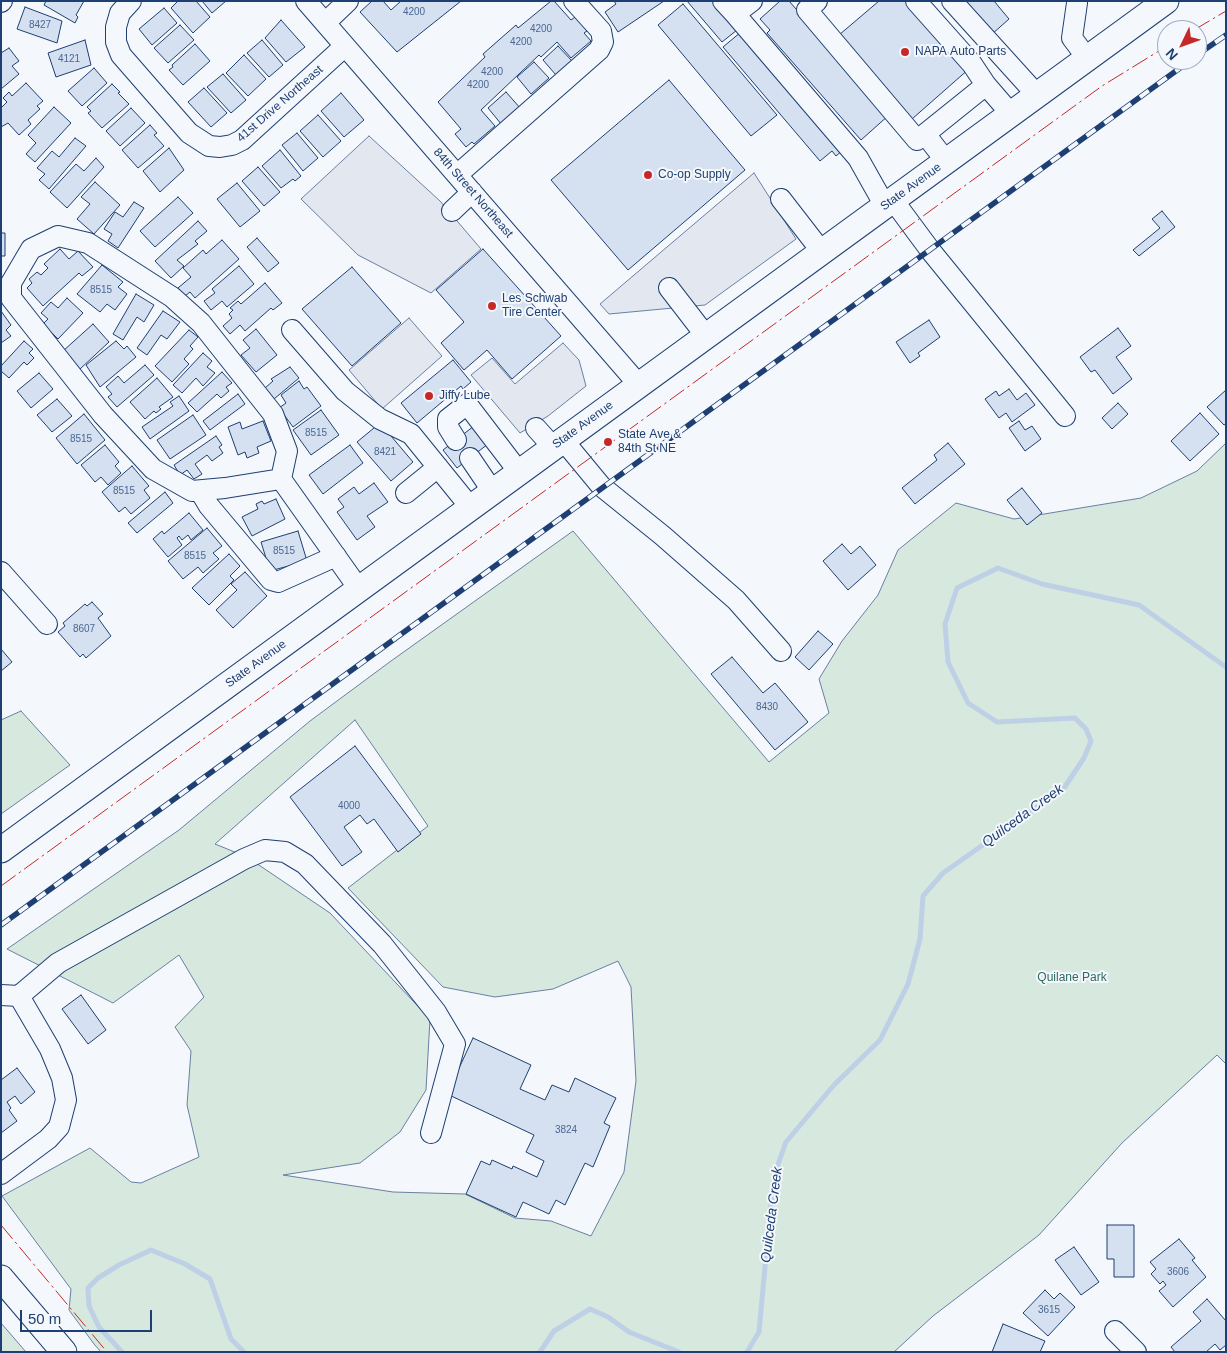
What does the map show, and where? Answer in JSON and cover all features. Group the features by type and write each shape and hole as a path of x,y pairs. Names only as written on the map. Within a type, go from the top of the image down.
{"main road":[{"name":"State Avenue","path":"1,850 1166,1"},
{"path":"1,1278 64,1352"}],"street":[{"name":"41st Drive Northeast","path":"130,1 120,13 116,27 116,42 121,55 189,133 209,146 232,145 242,140 345,46"},
{"name":"84th Street Northeast","path":"306,1 639,385"},
{"path":"325,23 348,1"},
{"path":"457,175 599,50 603,42 601,31 574,1"},
{"path":"752,1 729,8 858,158 889,203 930,250 1065,416"},
{"path":"817,1 807,10 917,140 986,85"},
{"path":"916,1 972,64 986,85 1011,114"},
{"path":"952,1 1037,95"},
{"path":"1077,3 1072,38 1087,58"},
{"path":"925,134 946,162"},
{"path":"452,211 472,192"},
{"path":"781,200 822,252"},
{"path":"281,478 192,491 153,469 103,415 6,295 31,249 58,236 88,242 172,297 201,324 273,414 288,450 281,478 359,589"},
{"path":"669,288 706,336"},
{"path":"292,330 345,391 380,419 411,434 471,508"},
{"path":"422,448 452,433 448,419 466,404 519,472"},
{"path":"536,428 558,444 601,486 663,536 729,594 782,651"},
{"path":"470,458 493,492"},
{"path":"406,493 438,467"},
{"path":"200,490 209,506 271,580 278,582 336,556"},
{"path":"1,572 47,624"},
{"path":"1,1174 48,1139 59,1127 66,1100 62,1078 50,1049 10,995 58,963 244,859 265,850 285,852 305,864 382,944 436,1012 455,1044 430,1133"},
{"path":"1115,1331 1136,1352"}],"green space":[{"name":"Quilane Park","path":"1226,443 1226,1064 1217,1055 1122,1143 1039,1235 933,1316 894,1352 101,1352 94,1344 69,1310 71,1289 2,1196 90,1148 131,1182 141,1183 199,1157 187,1105 191,1051 175,1027 204,997 179,955 113,1003 7,949 179,830 310,721 573,531 769,762 829,713 819,679 842,641 878,595 898,550 956,503 1014,519 1141,498 1197,471","holes":["355,720 428,826 348,888 443,987 495,997 553,989 618,961 631,987 636,1081 624,1172 591,1236 551,1221 515,1218 465,1194 393,1192 283,1175 360,1163 400,1132 426,1090 430,1019 330,913 247,857 215,844"]},
{"path":"21,711 70,765 1,814 1,720"},
{"path":"1,1323 26,1352 1,1352"}],"shaded area":[{"path":"369,136 440,201 481,249 431,293 358,255 301,199"},
{"path":"754,173 796,239 705,305 609,314 600,304"},
{"path":"409,318 442,356 382,409 349,370"},
{"path":"563,343 579,360 586,386 548,416 520,433 471,375 492,358 515,384"}],"building":[{"path":"46,1 84,1 76,15 78,17 75,23 44,5"},
{"path":"178,1 196,1 210,17 193,33 171,8"},
{"path":"202,1 226,1 212,13"},
{"path":"372,1 383,1 391,10 401,1 461,1 397,52 360,12"},
{"path":"551,1 554,1 571,20 578,15 590,29 584,33 591,41 571,58 557,42 541,57 539,55 481,110 495,126 474,144 472,142 466,147 455,134 461,129 438,102 485,57 483,54 516,25 518,28"},
{"path":"614,1 664,1 618,32 605,12 616,4"},
{"path":"687,1 712,1 737,30 722,42"},
{"path":"780,1 789,1 889,115 861,140 767,33 770,30 760,19"},
{"name":"NAPA Auto Parts","path":"879,1 912,1 970,68 912,119 839,35"},
{"path":"962,1 994,1 1009,19 991,35"},
{"path":"683,4 777,115 751,136 658,25"},
{"path":"25,7 62,21 57,43 17,29"},
{"path":"164,8 177,23 152,45 139,29"},
{"path":"281,20 305,47 286,62 265,38"},
{"path":"180,25 194,40 168,63 154,48"},
{"path":"741,32 843,150 836,156 832,151 820,161 723,47"},
{"path":"85,40 91,65 56,77 48,53"},
{"path":"262,40 283,65 269,77 247,53"},
{"path":"195,44 210,61 183,85 169,70"},
{"path":"558,46 572,61 556,75 543,60"},
{"path":"9,48 19,61 12,66 19,74 1,89 1,53"},
{"path":"244,55 266,79 248,96 226,73"},
{"path":"534,62 549,78 531,94 517,77"},
{"path":"94,68 107,83 82,106 68,91"},
{"path":"223,74 246,100 231,113 207,87"},
{"name":"Co-op Supply","path":"669,80 745,170 628,270 551,180"},
{"path":"26,83 43,101 37,106 40,109 28,120 31,124 19,135 8,123 1,127 1,108 7,102 3,98 9,92 12,96"},
{"path":"112,84 129,104 102,128 88,113 91,111 87,107"},
{"path":"204,88 227,113 211,127 188,102"},
{"path":"506,92 521,109 502,125 488,108"},
{"path":"341,93 364,120 344,137 321,111"},
{"path":"54,107 71,123 35,162 26,154 36,143 28,135"},
{"path":"131,108 145,123 120,146 106,131"},
{"path":"318,115 341,141 323,157 300,131"},
{"path":"150,125 157,133 154,135 164,146 138,168 122,150"},
{"path":"297,133 318,158 303,171 282,145"},
{"path":"75,138 86,146 49,189 39,180 45,174 37,168 52,151 59,157"},
{"path":"169,148 184,170 160,192 143,171"},
{"path":"280,150 301,176 295,181 293,179 281,188 262,166"},
{"path":"96,158 104,167 67,208 50,192 76,164 84,171"},
{"path":"258,167 280,192 264,206 242,181"},
{"path":"95,182 120,205 94,234 77,219 90,204 81,197"},
{"path":"237,183 260,211 240,227 217,199"},
{"path":"178,197 193,213 155,247 140,231"},
{"path":"134,202 144,208 118,248 108,241 112,234 104,229 115,212 123,217"},
{"path":"1162,211 1175,227 1139,256 1133,250 1160,228 1152,219"},
{"path":"198,221 207,231 195,241 198,244 177,260 184,266 171,278 155,261"},
{"path":"1,233 5,233 5,256 1,256"},
{"path":"257,238 279,263 268,272 247,247"},
{"path":"222,240 239,259 195,298 190,292 185,296 178,288 191,277 183,268 203,250 206,254"},
{"path":"60,249 69,259 78,251 93,267 82,276 79,273 43,306 27,288 32,283 29,279 37,272 41,275 48,268 44,264"},
{"name":"Les Schwab Tire Center","path":"483,249 561,336 512,379 487,350 464,370 441,343 464,322 436,290"},
{"path":"102,265 123,282 118,287 127,294 115,310 107,304 100,312 77,294"},
{"path":"239,266 254,284 227,307 222,301 211,310 204,301 215,293 212,289"},
{"path":"352,267 401,323 352,366 302,309"},
{"path":"265,283 282,303 273,310 271,308 245,331 240,325 230,334 223,326 232,318 229,314 233,310 230,308 238,301 241,304"},
{"path":"136,294 154,305 144,322 137,317 123,340 113,334"},
{"path":"67,298 83,313 58,339 43,324 48,319 41,313 51,302 58,308"},
{"path":"1,311 11,325 6,330 11,336 1,343"},
{"path":"163,311 180,322 167,339 161,335 147,355 137,348"},
{"path":"929,320 940,337 918,353 920,356 910,363 896,342"},
{"path":"93,324 109,342 80,369 63,351"},
{"path":"1118,328 1131,346 1116,357 1132,379 1113,394 1095,370 1091,372 1080,357"},
{"path":"256,329 277,355 256,372 241,355 250,348 243,340"},
{"path":"189,330 198,337 190,346 193,349 184,359 189,364 172,382 155,366"},
{"path":"24,341 33,349 29,353 34,358 27,365 24,362 9,378 1,371 1,366"},
{"path":"116,341 124,349 127,346 136,357 100,387 86,365"},
{"path":"203,353 212,361 207,367 215,373 203,386 196,378 182,393 173,385"},
{"name":"Jiffy Lube","path":"453,360 471,382 463,389 461,386 417,423 401,403"},
{"path":"145,365 154,375 117,407 108,397 112,394 106,387 118,376 124,383"},
{"path":"290,367 299,378 274,399 265,388 273,381 271,379"},
{"path":"222,372 232,383 226,387 229,391 221,398 217,394 197,412 188,403"},
{"path":"39,373 53,389 31,408 17,391"},
{"path":"157,378 173,397 159,407 161,409 156,413 154,411 145,419 130,402"},
{"path":"299,381 304,389 307,387 321,406 293,427 279,408 286,403 281,395"},
{"path":"1009,389 1017,400 1026,393 1035,405 1012,422 1006,413 999,418 985,399 996,391 999,396"},
{"path":"1226,390 1226,424 1224,425 1207,407"},
{"path":"238,394 245,404 210,430 203,421"},
{"path":"179,396 189,411 150,439 142,427 173,406 170,402"},
{"path":"57,399 72,416 52,432 37,415"},
{"path":"1118,403 1128,414 1112,429 1102,418"},
{"path":"321,410 339,435 311,455 293,430"},
{"path":"1200,413 1219,434 1190,461 1171,441"},
{"path":"84,414 105,440 77,464 56,438"},
{"path":"193,415 206,435 170,459 157,440"},
{"path":"263,421 271,441 257,447 259,453 247,458 245,452 238,455 228,427 240,422 242,429"},
{"path":"1019,421 1025,430 1032,426 1041,439 1025,451 1009,428"},
{"path":"380,423 413,462 391,481 357,442"},
{"path":"474,426 488,444 457,468 443,450"},
{"path":"216,436 222,445 219,447 223,453 212,461 207,455 195,464 202,474 194,479 187,470 180,475 174,465"},
{"path":"948,443 965,464 915,504 902,488 937,460 934,455"},
{"path":"105,445 119,462 115,466 121,473 108,485 101,477 95,482 81,465"},
{"path":"350,445 363,463 323,494 309,475"},
{"path":"132,466 149,486 144,490 150,498 131,514 125,507 119,512 102,492"},
{"path":"374,483 388,502 367,516 375,527 357,540 337,512 344,507 338,499 354,487 359,494"},
{"path":"1022,488 1042,513 1027,525 1007,500"},
{"path":"165,492 173,503 137,533 128,523"},
{"path":"276,499 285,519 252,536 242,517 258,509 256,504 262,501 264,504"},
{"path":"189,513 203,530 191,540 188,535 182,540 179,536 177,538 182,545 168,557 153,539 162,531 164,534"},
{"path":"207,528 222,546 213,553 219,559 203,573 198,567 183,579 168,561"},
{"path":"298,531 307,561 270,571 261,542"},
{"path":"842,544 851,554 860,546 876,565 848,590 823,561"},
{"path":"229,554 240,566 230,576 234,580 209,605 192,588"},
{"path":"245,572 267,596 233,628 216,610 237,590 231,584"},
{"path":"92,602 103,614 98,618 111,636 86,658 83,654 80,657 58,632 65,626 63,623 85,604 87,606"},
{"path":"818,631 833,644 809,670 795,657"},
{"path":"1,649 12,662 1,671"},
{"path":"732,657 763,693 775,683 808,722 775,750 711,674"},
{"path":"355,746 421,834 398,852 374,819 367,824 360,815 344,827 362,852 342,866 290,797"},
{"path":"81,995 106,1030 88,1044 62,1009"},
{"path":"473,1038 531,1065 520,1089 545,1100 552,1085 569,1092 575,1078 616,1098 604,1123 610,1126 593,1167 585,1163 565,1205 556,1200 549,1214 523,1202 516,1217 466,1194 481,1161 490,1165 492,1160 512,1169 513,1166 537,1177 544,1161 526,1152 534,1135 447,1094"},
{"path":"17,1068 35,1092 21,1104 15,1096 7,1102 11,1108 9,1110 17,1121 1,1133 1,1080"},
{"path":"1107,1225 1134,1225 1134,1277 1114,1277 1114,1259 1107,1259"},
{"path":"1179,1239 1195,1258 1192,1260 1206,1277 1173,1307 1159,1291 1166,1285 1163,1281 1160,1284 1151,1274 1156,1269 1150,1262"},
{"path":"1074,1247 1099,1282 1081,1295 1055,1260"},
{"path":"1045,1290 1054,1299 1060,1293 1075,1307 1048,1336 1023,1313"},
{"path":"1207,1299 1226,1321 1226,1345 1220,1350 1215,1344 1206,1352 1175,1352 1171,1347 1201,1321 1193,1312"},
{"path":"1003,1324 1045,1341 1040,1352 992,1352"}],"waterway":[{"name":"Quilceda Creek","path":"747,1352 759,1332 771,1202 776,1170 786,1142 834,1085 880,1040 908,984 920,939 923,896 943,873 1064,788 1084,758 1091,741 1086,729 1075,718 997,722 968,703 948,662 945,624 957,588 998,568 1042,584 1139,605 1226,667"},
{"name":"Quilceda Creek","path":"122,1352 99,1327 89,1306 88,1288 98,1278 119,1265 151,1250 185,1264 210,1279 231,1339 244,1352"},
{"name":"Quilceda Creek","path":"540,1352 554,1331 590,1309 608,1317 629,1332 679,1352"}],"railway":[{"path":"1207,48 1226,35"},
{"path":"1,925 1177,70"}],"power":[{"path":"1207,22 1226,11"},
{"path":"1,886 1102,86 1157,52"},
{"path":"1,1225 107,1352"}],"place":[{"name":"NAPA Auto Parts","path":"905,52"},
{"name":"Co-op Supply","path":"648,175"},
{"name":"Les Schwab Tire Center","path":"492,306"},
{"name":"Jiffy Lube","path":"429,396"},
{"name":"State Ave & 84th St NE","path":"608,442"}]}
